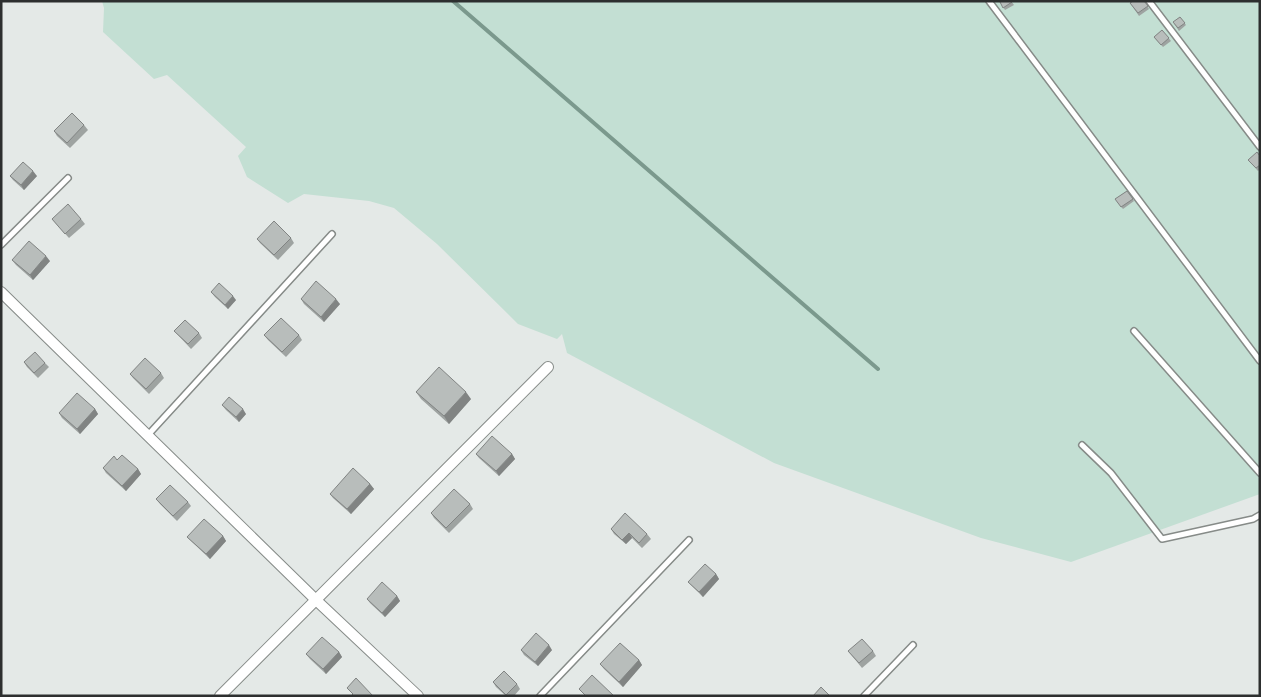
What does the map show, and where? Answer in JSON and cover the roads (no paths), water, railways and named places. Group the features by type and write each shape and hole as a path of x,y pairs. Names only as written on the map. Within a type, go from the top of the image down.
{"street":[{"path":"1,292 316,600 418,696"},
{"path":"220,696 548,367"}],"lane":[{"path":"989,1 1260,361"},
{"path":"1149,1 1260,148"},
{"path":"1,245 68,178"},
{"path":"148,435 332,234"},
{"path":"1134,331 1260,473"},
{"path":"1082,445 1111,473 1162,539 1253,519 1260,515"},
{"path":"540,696 689,540"},
{"path":"864,696 913,645"}],"waterway":[{"path":"453,1 878,369"}]}
